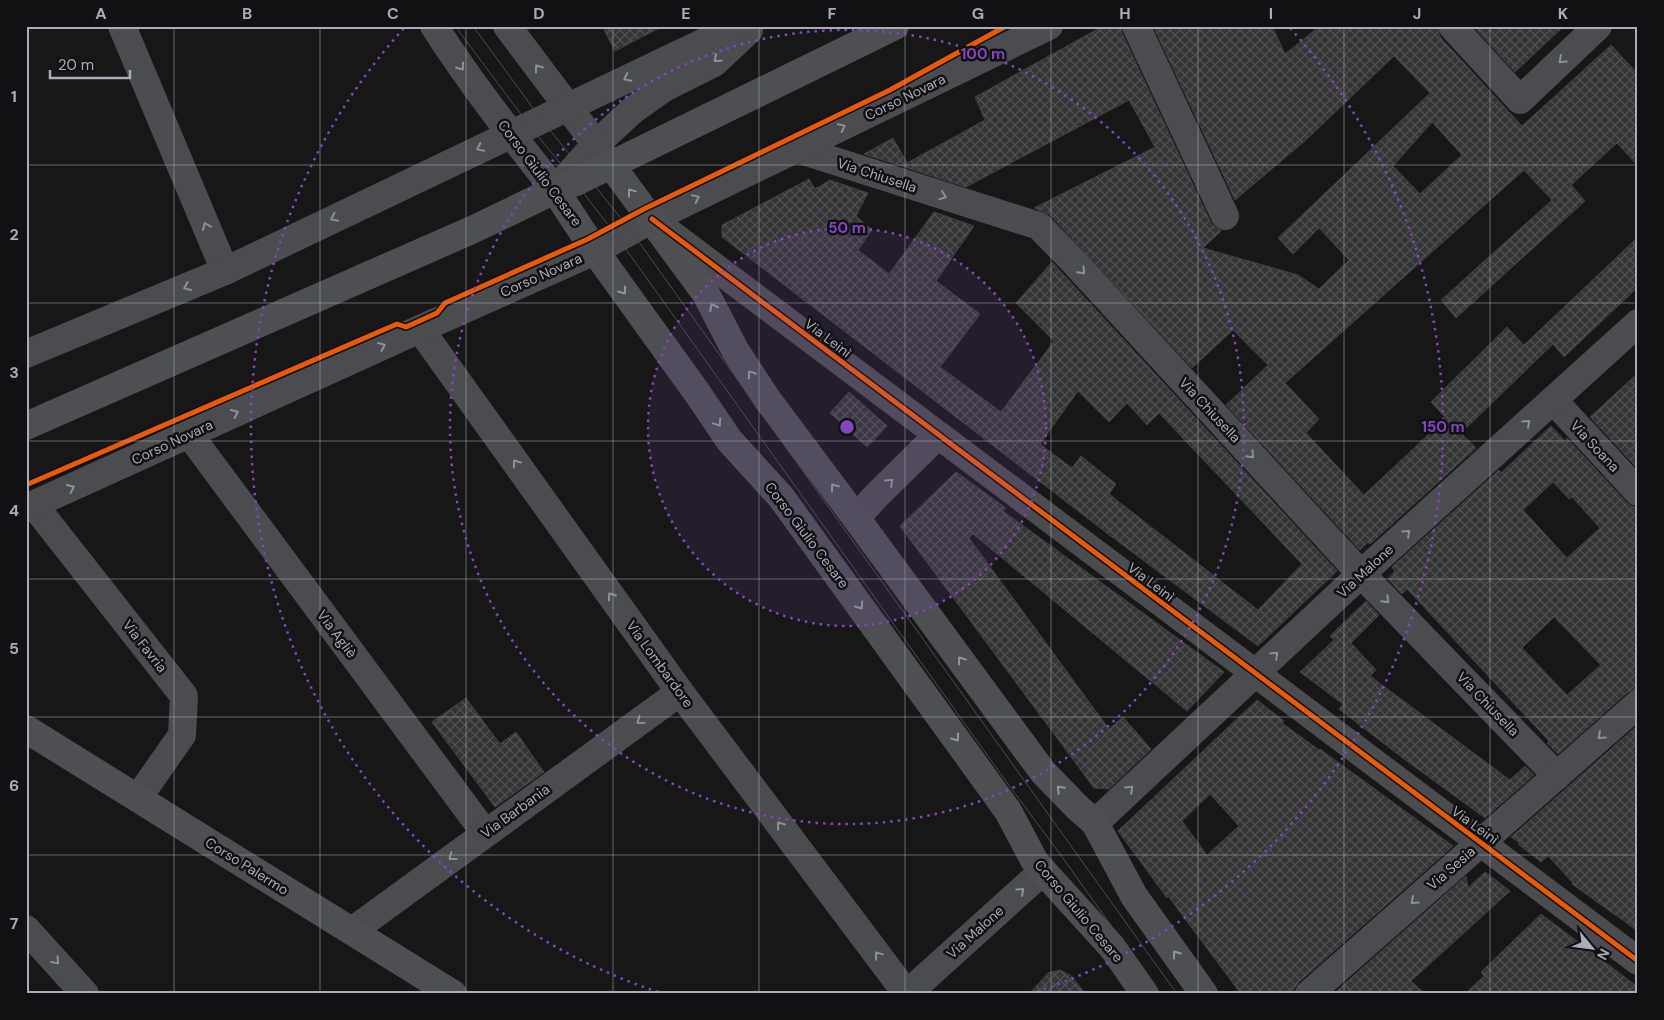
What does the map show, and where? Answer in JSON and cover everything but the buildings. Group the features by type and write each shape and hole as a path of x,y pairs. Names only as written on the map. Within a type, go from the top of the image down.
{"main road":[{"path":"26,426 474,229 555,190 576,182 603,155 776,85 895,26"},
{"path":"603,155 706,294 735,350 767,399 1043,772 1095,823 1134,896 1204,994"},
{"name":"Corso Giulio Cesare","path":"555,190 595,251 729,440 781,497 1008,811 1034,860 1042,871 1112,947 1145,994"},
{"name":"Corso Palermo","path":"31,739 138,798 453,994"}],"street":[{"path":"122,26 225,271"},
{"name":"Corso Giulio Cesare","path":"434,26 459,65 510,134 555,190"},
{"path":"507,26 603,155 633,110 658,93 714,63 753,26"},
{"path":"27,351 225,271 738,26"},
{"name":"Corso Novara","path":"30,506 595,251 652,219 1049,26"},
{"path":"1136,26 1226,216"},
{"path":"1452,26 1520,100 1598,26"},
{"name":"Via Chiusella","path":"797,149 1038,226 1080,268 1361,574 1557,776"},
{"name":"Via Leinì","path":"652,219 1638,961"},
{"name":"Via Malone","path":"1095,823 1361,574 1638,322"},
{"name":"Via Lombardore","path":"420,329 680,692 907,994"},
{"name":"Via Soana","path":"1553,400 1638,492"},
{"name":"Via Agliè","path":"189,434 485,833"},
{"path":"856,518 938,435"},
{"name":"Via Favria","path":"30,506 184,696 182,735 138,798"},
{"name":"Via Barbania","path":"352,931 680,692"},
{"name":"Via Sesia","path":"1310,994 1638,704"},
{"name":"Via Malone","path":"907,994 1042,871"},
{"path":"26,928 85,994"}],"tram line":[{"path":"455,26 529,125 618,238 1160,994"},
{"path":"473,26 541,119 631,231 1177,994"}],"cycle path":[{"path":"26,485 397,324 406,327 437,313 445,303 588,239 644,209 890,90 1006,26"},
{"path":"652,219 1638,961"}]}
